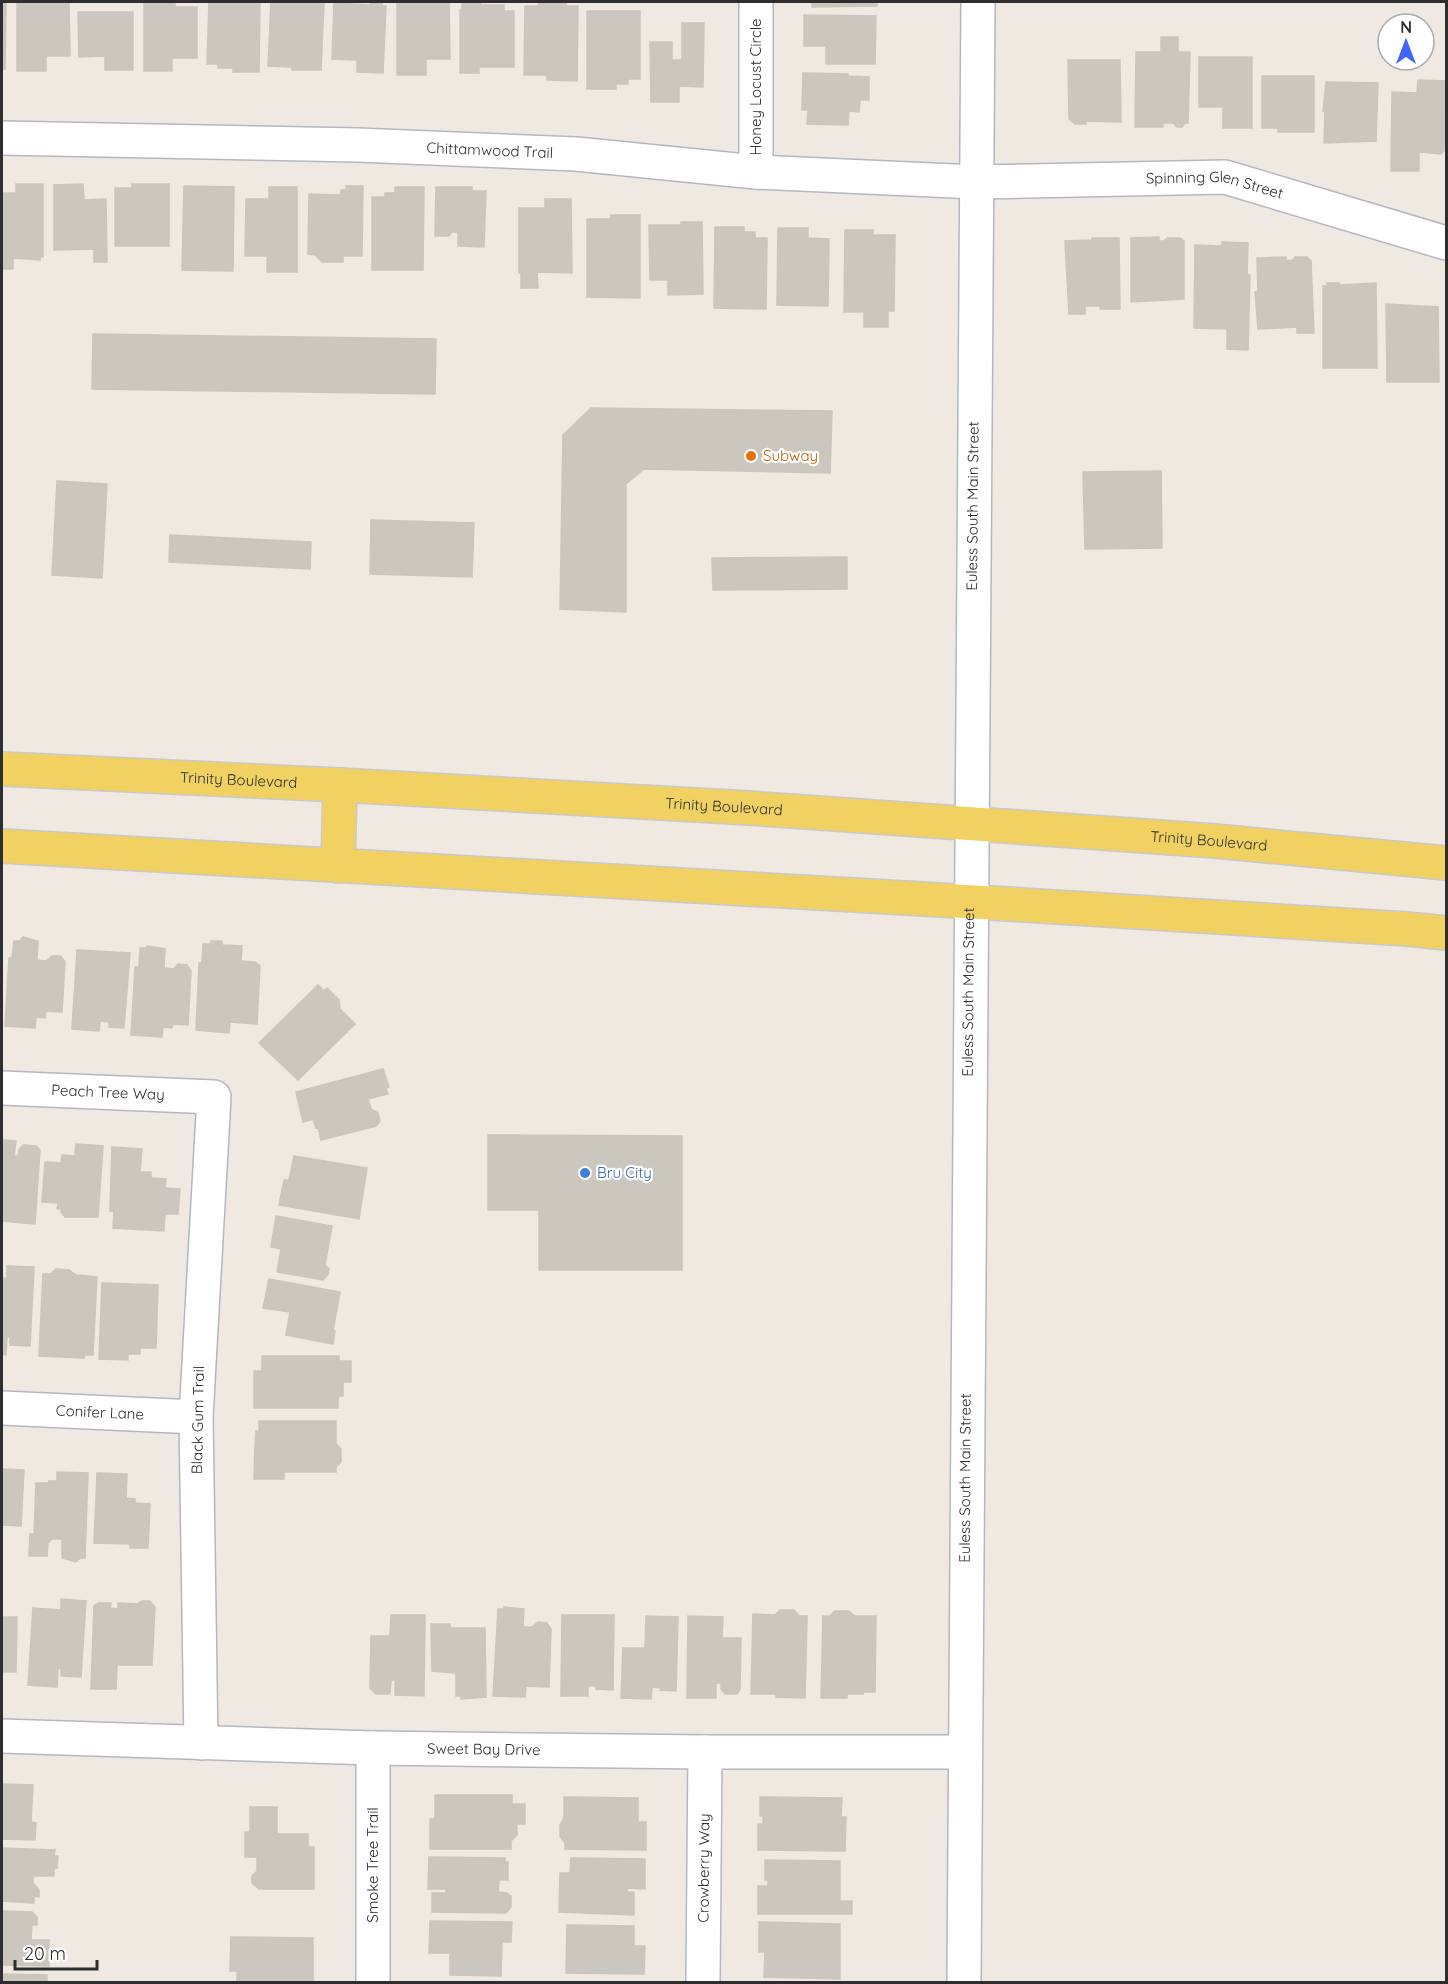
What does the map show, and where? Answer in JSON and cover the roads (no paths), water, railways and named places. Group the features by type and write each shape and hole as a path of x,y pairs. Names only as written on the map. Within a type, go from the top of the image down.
{"main road":[{"name":"Trinity Boulevard","path":"2,769 340,785 737,808 1215,841 1446,863"},
{"path":"338,866 340,785"},
{"path":"2,846 968,901 1446,933"}],"street":[{"name":"Honey Locust Circle","path":"756,2 756,172"},
{"name":"Euless South Main Street","path":"964,1983 968,901 978,2"},
{"name":"Chittamwood Trail","path":"2,138 358,145 564,153 756,172 976,182"},
{"name":"Spinning Glen Street","path":"976,182 1225,177 1446,243"},
{"name":"Peach Tree Way","path":"2,1088 214,1097"},
{"name":"Black Gum Trail","path":"201,1743 196,1417 214,1097"},
{"name":"Conifer Lane","path":"2,1408 196,1417"},
{"name":"Sweet Bay Drive","path":"2,1736 373,1748 964,1752"},
{"name":"Smoke Tree Trail","path":"373,1748 373,1983"},
{"name":"Crowberry Way","path":"703,1983 705,1752"}],"place":[{"name":"Subway","path":"751,456"},
{"name":"Bru City","path":"585,1173"}]}
